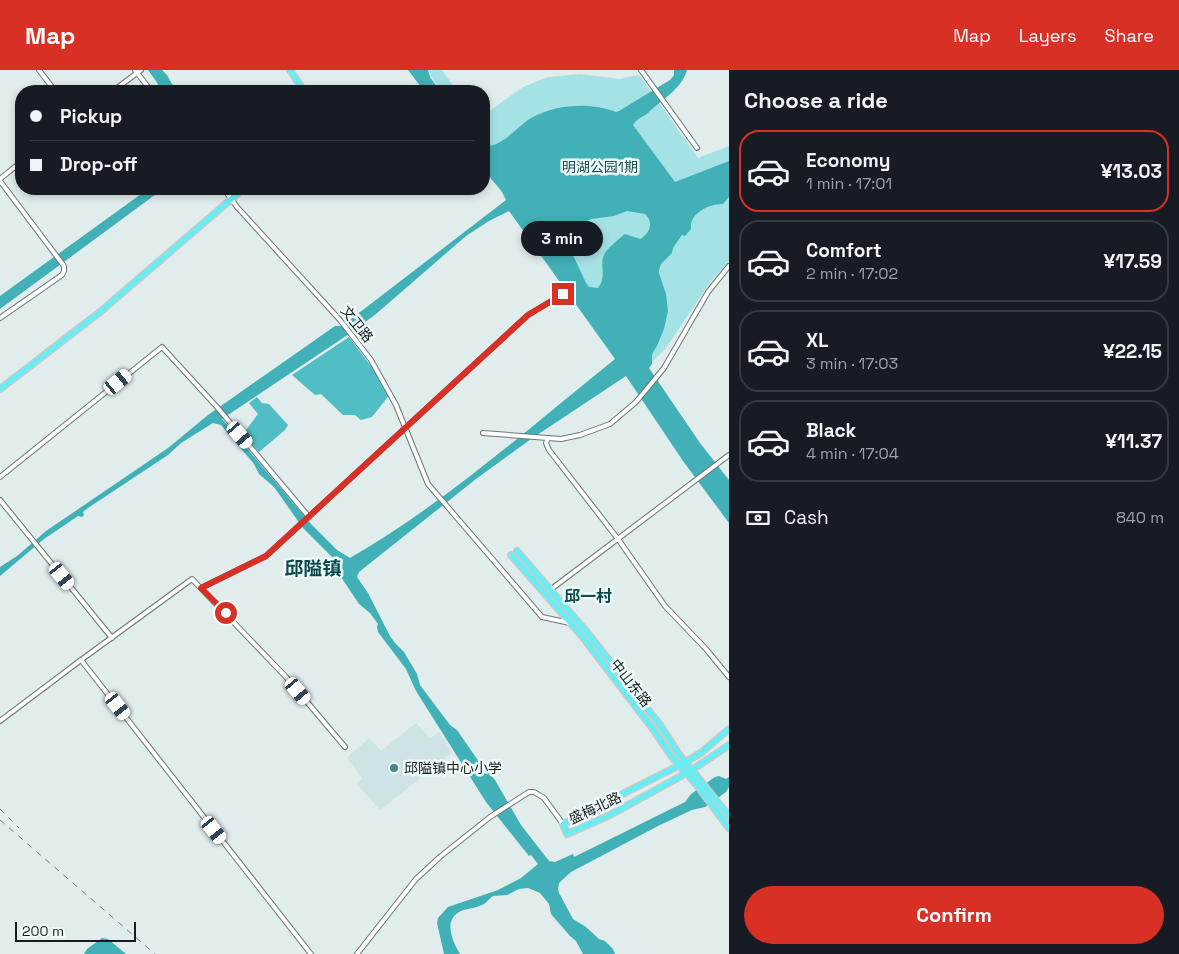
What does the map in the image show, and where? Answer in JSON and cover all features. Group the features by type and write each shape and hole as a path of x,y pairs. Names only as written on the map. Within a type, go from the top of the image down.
{"main road":[{"path":"290,70 300,85"},
{"path":"0,389 100,312 237,195"},
{"name":"中山东路","path":"517,551 586,631 660,724 692,770 712,806 729,828"},
{"name":"中山东路","path":"511,555 570,623 686,774 700,784 729,816"},
{"name":"盛梅北路","path":"729,729 702,752 686,762 563,824 566,834 610,815 686,774 729,745"}],"street":[{"path":"39,70 50,85"},
{"path":"641,70 697,148"},
{"path":"120,85 138,71 147,85"},
{"path":"0,318 62,275 64,271 64,266 0,180 15,167"},
{"name":"文卫路","path":"228,195 237,207 340,320 371,360 396,405 428,484 542,617 570,623"},
{"path":"483,433 561,439 599,429 610,424 636,402 664,368 708,292 729,266"},
{"path":"201,588 266,556 528,315 563,294"},
{"path":"0,477 162,347 217,407 310,517"},
{"path":"548,438 546,443 550,450 666,606 706,648 729,677"},
{"path":"550,590 729,455"},
{"path":"0,500 112,638"},
{"path":"0,721 192,579 286,677 345,747"},
{"path":"81,660 311,954"},
{"path":"357,954 416,879 441,856 490,817 513,802 529,792 534,792 544,798 563,824"}],"shaded area":[{"path":"148,70 162,70 173,85 159,85"},
{"path":"408,70 428,70 436,85 419,85"},
{"path":"674,70 687,70 676,89 633,125 675,182 729,161 729,197 723,204 701,210 693,218 691,229 685,236 682,235 673,248 672,253 661,264 659,273 666,294 668,311 664,329 652,354 652,364 649,368 700,443 729,480 729,523 683,461 626,376 531,439 476,479 359,572 357,577 368,593 390,636 404,652 417,674 420,685 495,780 521,825 549,861 555,862 573,854 574,857 685,802 691,794 715,777 719,776 726,779 729,777 729,787 726,792 705,807 692,810 658,826 571,872 559,883 559,893 573,919 586,927 599,939 605,941 615,954 583,954 576,941 551,914 549,904 540,893 528,888 519,889 507,895 493,896 482,905 461,911 455,915 450,925 452,937 460,954 444,954 437,923 438,918 448,907 498,890 521,878 538,864 531,855 529,856 486,802 416,691 406,669 378,632 378,624 370,613 359,604 333,565 332,557 303,528 274,487 259,474 254,464 221,425 213,423 181,443 168,455 88,508 83,512 84,515 82,517 78,516 44,539 0,576 0,567 17,556 46,531 168,448 208,415 335,326 342,326 506,200 490,177 490,146 503,140 528,120 542,113 553,109 574,106 596,107 616,112 670,80 674,75","holes":["509,211 615,359 453,489 350,558 337,550 311,524 222,419 349,334 376,314 466,236","627,211 645,214 650,224 648,231 640,239 625,234 612,246 603,257 601,283 598,288 589,287 573,255 575,242 587,221 614,216"]},
{"path":"140,195 155,195 0,309 0,296"},
{"path":"349,337 391,393 372,417 361,420 355,415 343,415 321,394 315,395 292,375"},
{"path":"257,397 262,403 269,404 288,425 285,430 259,452 243,434 258,414 249,403"},
{"name":"邱隘镇中心小学","path":"416,723 430,738 439,732 452,753 380,810 357,784 362,778 347,758 369,738 381,751"},
{"path":"102,938 108,939 126,954 84,954 87,949"}],"green space":[{"path":"429,70 442,70 453,85 437,85"},
{"name":"明湖公园1期","path":"580,74 620,79 640,76 698,158 729,146 729,261 711,281 666,348 651,363 560,256 490,159 490,111 523,87 548,77"}],"railway":[{"path":"0,809 19,828"},
{"path":"0,820 155,954"}],"place":[{"name":"邱隘镇中心小学","path":"394,768"}],"district":[{"name":"邱隘镇","path":"313,568"},
{"name":"邱一村","path":"588,596"}],"route":[{"path":"226,613 201,588 266,556 528,315 563,294"}]}
